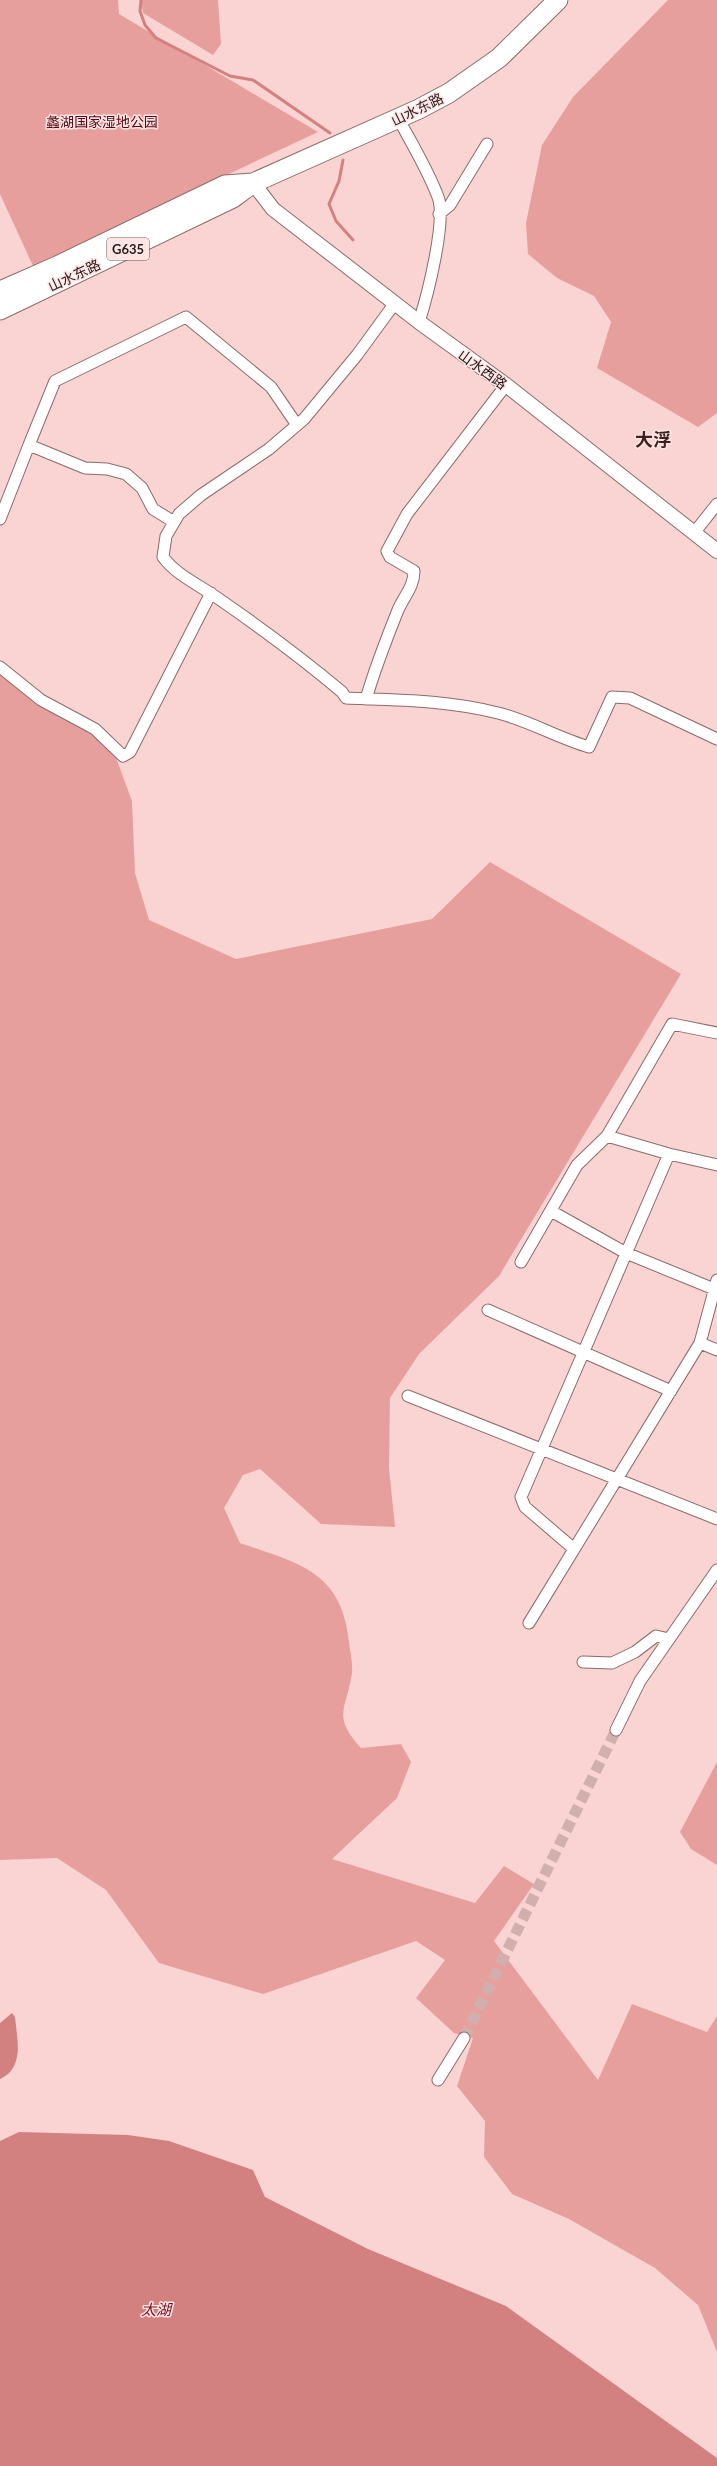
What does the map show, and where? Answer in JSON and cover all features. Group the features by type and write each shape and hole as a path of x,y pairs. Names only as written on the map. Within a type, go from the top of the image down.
{"highway":[{"name":"山水东路","path":"0,310 233,198 253,183 398,118 449,93 499,58 558,0"},
{"name":"山水东路","path":"0,290 57,266 226,185 253,183"}],"street":[{"path":"398,118 439,198 439,214 432,279 419,322"},
{"path":"439,214 450,205 488,144"},
{"name":"山水西路","path":"253,183 273,209 419,322 506,385 717,551"},
{"path":"395,303 357,355 297,425 269,448 201,495 179,514 166,536 163,557 170,567 211,593 306,661 342,692 346,698 435,701 498,712 534,724 570,742 589,748 612,697 630,698 717,739"},
{"path":"0,520 55,381 186,317 271,387 297,425"},
{"path":"366,699 376,664 401,604 414,582 414,571 390,557 387,551 407,514 506,385"},
{"path":"29,445 85,468 107,469 126,474 142,488 153,509 174,522"},
{"path":"694,533 716,508"},
{"path":"0,667 41,700 95,729 123,756 130,752 211,593"},
{"path":"521,1262 578,1165 607,1136 672,1024 717,1033"},
{"path":"607,1136 717,1166"},
{"path":"574,1549 525,1507 521,1497 669,1154"},
{"path":"529,1623 700,1343 716,1285 626,1253 551,1211"},
{"path":"488,1310 583,1354 671,1391"},
{"path":"700,1343 717,1350"},
{"path":"408,1396 717,1519"},
{"path":"616,1730 640,1682 669,1639 712,1586 717,1570"},
{"path":"582,1662 612,1663 635,1652 656,1636 669,1639"},
{"path":"438,2080 464,2038"}],"green space":[{"name":"蠡湖国家湿地公园","path":"0,0 118,0 119,14 318,132 33,266 0,194"},
{"path":"141,0 218,0 221,44 213,55 143,13"},
{"path":"668,0 717,0 717,413 698,427 597,368 611,322 594,296 557,278 528,254 526,223 542,145 573,97"},
{"path":"0,662 111,744 132,801 135,873 149,920 236,959 432,919 490,862 681,974 499,1276 419,1354 390,1398 389,1468 395,1527 321,1524 260,1469 243,1475 224,1508 240,1543 298,1564 314,1573 327,1585 337,1599 345,1618 349,1642 352,1673 343,1712 346,1727 361,1748 401,1744 411,1762 397,1798 332,1859 475,1903 504,1866 534,1884 494,1941 598,2080 632,2004 707,2032 717,2016 717,2352 698,2305 655,2268 569,2219 512,2194 484,2157 485,2121 457,2086 473,2038 454,2033 416,1998 445,1960 416,1941 263,1994 159,1963 106,1890 57,1858 0,1860"},
{"path":"717,1762 717,1865 691,1849 680,1832"}],"water":[{"path":"12,2013 15,2017 18,2052 13,2068 8,2074 0,2079 0,2023"},
{"name":"太湖","path":"19,2132 128,2135 169,2141 253,2170 265,2197 368,2249 506,2306 717,2458 717,2466 0,2466 0,2141"}],"waterway":[{"path":"141,0 140,11 145,25 156,38 230,76 253,80 330,133"},
{"path":"343,160 339,181 329,204 336,221 353,240"}],"tunnel":[{"path":"464,2038 616,1730"}],"district":[{"name":"大浮","path":"653,439"}]}
